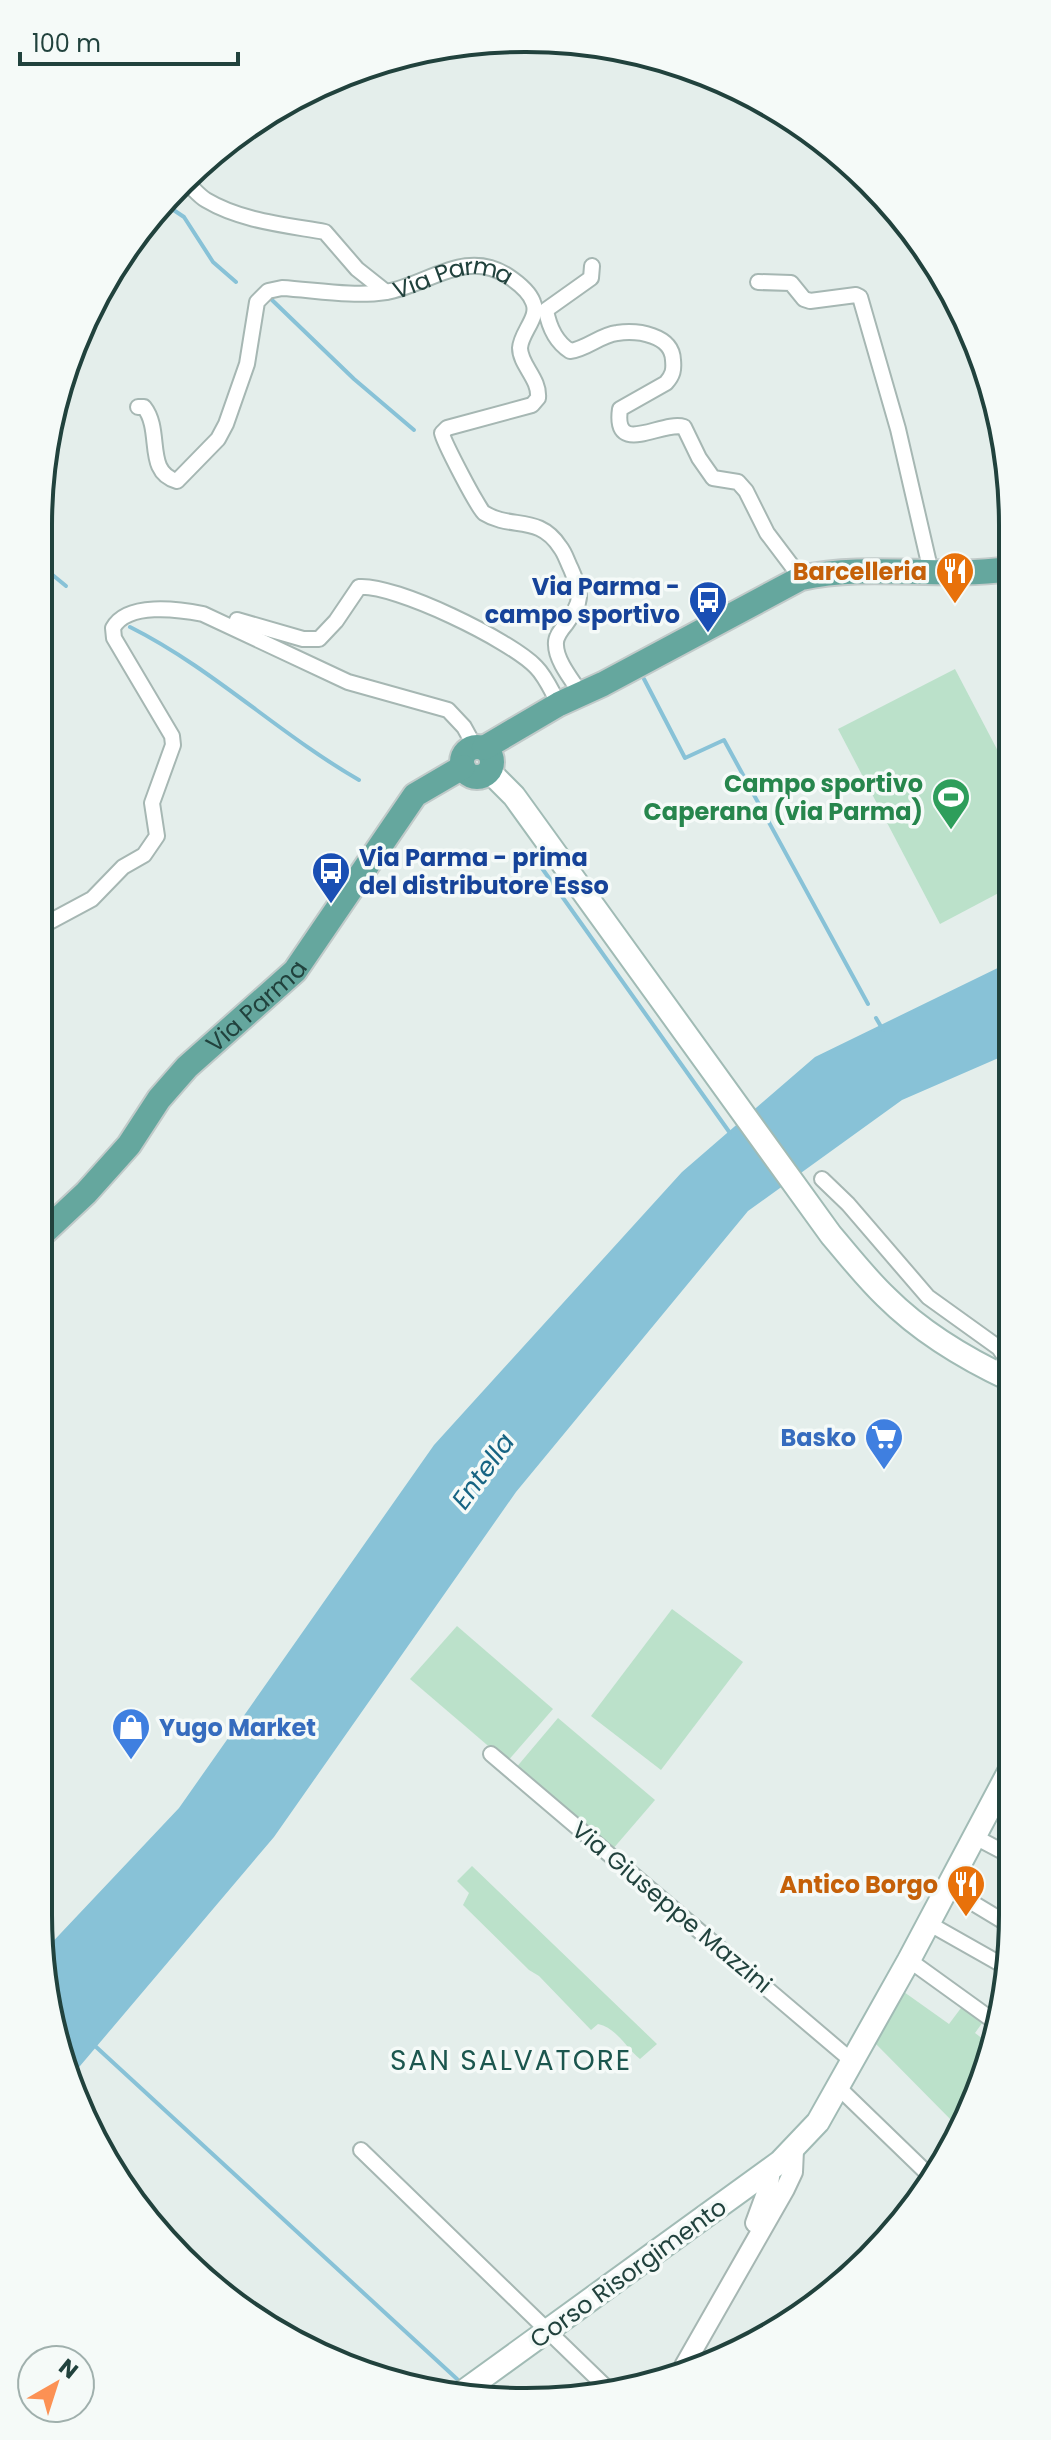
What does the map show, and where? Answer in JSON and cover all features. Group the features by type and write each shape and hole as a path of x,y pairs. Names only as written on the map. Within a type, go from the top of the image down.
{"main road":[{"name":"Via Parma","path":"52,1225 129,1145 159,1099 187,1067 295,971 415,795 570,699 801,578 835,570 999,570"},
{"path":"478,758 514,796 831,1235 907,1316 938,1339 999,1374"},
{"name":"Corso Risorgimento","path":"473,2385 794,2150 818,2122 999,1792"}],"street":[{"path":"193,189 206,200 238,213 325,232 357,269 386,292"},
{"name":"Via Parma","path":"138,407 144,407 152,417 159,468 166,478 177,481 218,439 226,424 247,364 257,302 268,291 282,288 386,292 457,267 480,264 500,271 520,284 534,302 534,313 521,340 520,351 536,383 538,398 532,405 454,425 442,433 448,452 480,510 499,519 535,525 549,533 564,554 580,594 578,607 557,636 555,645 570,699"},
{"name":"Via Parma","path":"592,266 591,278 546,310 556,337 570,351 620,332 655,336 664,341 673,352 674,371 671,378 620,409 619,420 623,429 628,435 638,436 664,426 684,427 693,449 713,478 732,479 746,491 767,533 801,578"},
{"path":"758,282 791,283 804,299 810,301 860,297 898,429 931,572"},
{"path":"214,619 227,616 247,625 311,640 319,639 336,621 359,587 370,586 468,624 493,638 537,668 570,699"},
{"path":"52,920 92,899 123,867 144,855 157,836 152,803 173,745 172,736 114,638 113,628 122,616 142,612 185,611 214,619 348,682 448,710 464,727 478,758"},
{"path":"822,1179 848,1204 928,1297 999,1348"},
{"name":"Via Giuseppe Mazzini","path":"491,1754 852,2061"},
{"path":"975,1837 999,1850"},
{"path":"948,1888 999,1919"},
{"path":"928,1923 996,1962"},
{"path":"909,1960 988,2017"},
{"path":"838,2087 924,2170"},
{"path":"361,2150 601,2382"},
{"path":"688,2359 785,2189 793,2172 794,2150"},
{"path":"750,2249 771,2169"},
{"path":"732,2198 746,2207 755,2223"}],"green space":[{"name":"Campo sportivo Caperana (via Parma)","path":"955,669 999,753 999,893 940,924 838,729"},
{"path":"672,1609 743,1662 661,1770 591,1716"},
{"path":"457,1626 553,1709 507,1762 410,1679"},
{"path":"558,1718 655,1800 612,1850 515,1769"},
{"path":"472,1866 657,2044 640,2059 605,2026 598,2024 591,2030 463,1905 469,1893 457,1881"},
{"path":"904,1992 949,2024 964,2004 985,2019 975,2033 983,2039 952,2121 875,2043"}],"water":[{"name":"Entella","path":"999,967 999,1058 902,1100 748,1211 516,1492 274,1837 78,2069 61,2007 53,1942 179,1808 434,1445 682,1172 815,1057"}],"waterway":[{"path":"173,210 184,217 213,262 236,282"},
{"path":"272,300 354,379 414,430"},
{"path":"52,574 66,586"},
{"path":"130,627 189,662 359,780"},
{"path":"644,679 685,758 724,740 868,1004"},
{"path":"539,864 730,1133"},
{"path":"876,1018 883,1030"},
{"path":"94,2045 457,2379"}],"place":[{"name":"Barcelleria","path":"955,605"},
{"name":"Via Parma - campo sportivo","path":"708,634"},
{"name":"Campo sportivo Caperana (via Parma)","path":"951,831"},
{"name":"Via Parma - prima del distributore Esso","path":"331,905"},
{"name":"Basko","path":"884,1471"},
{"name":"Yugo Market","path":"131,1761"},
{"name":"Antico Borgo","path":"966,1918"}],"district":[{"name":"SAN SALVATORE","path":"511,2060"}]}
